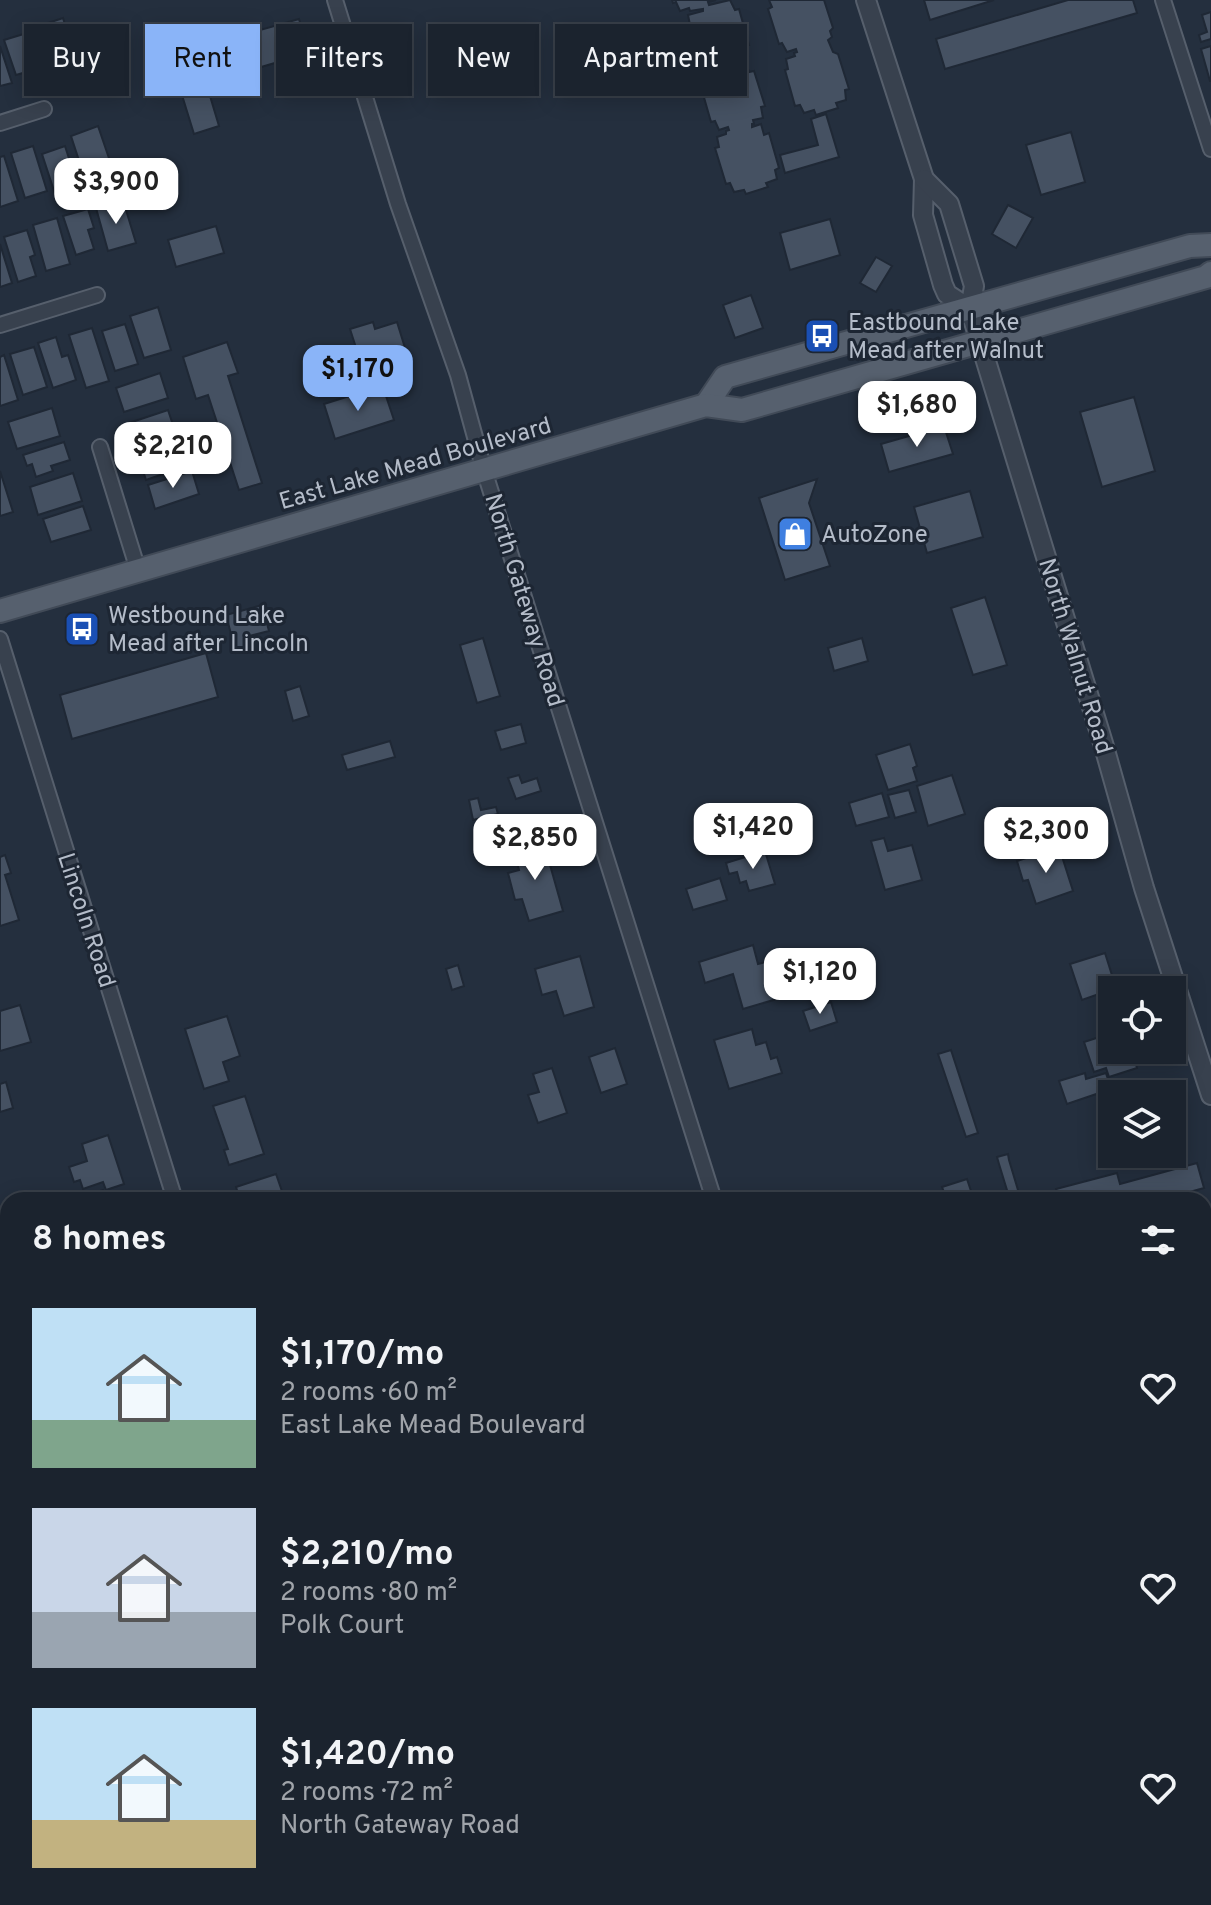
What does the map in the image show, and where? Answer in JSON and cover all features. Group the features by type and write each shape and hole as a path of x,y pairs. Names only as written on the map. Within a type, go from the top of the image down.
{"main road":[{"path":"706,405 725,377 1190,246 1211,245"},
{"name":"East Lake Mead Boulevard","path":"0,611 706,405 742,410 1206,277 1211,273"}],"street":[{"name":"North Gateway Road","path":"335,0 398,204 458,375 484,470 711,1192"},
{"name":"North Walnut Road","path":"866,0 924,179 923,215 943,285 947,294 970,309"},
{"path":"1163,0 1210,142"},
{"path":"0,123 44,109"},
{"name":"North Walnut Road","path":"924,179 949,204 974,286 970,309 1103,743 1144,888 1211,1095"},
{"path":"0,325 97,295"},
{"path":"100,447 138,570"},
{"name":"Lincoln Road","path":"0,639 173,1192"}],"building":[{"path":"672,0 716,0 708,2 709,5 730,0 735,10 739,9 743,24 690,24 688,15 703,9 680,11 676,2"},
{"path":"769,0 824,0 833,28 830,31 832,37 828,40 833,52 838,54 849,89 845,90 846,100 836,103 838,108 816,115 814,110 804,113 800,105 795,106 785,70 788,69 786,59 797,52 796,49 787,52 782,43 779,44 768,9 772,7"},
{"path":"924,0 994,0 930,20"},
{"path":"1068,0 1133,0 1137,13 945,69 936,39"},
{"path":"1211,12 1211,39 1201,42 1199,35 1207,32 1202,15"},
{"path":"63,18 65,24 45,24"},
{"path":"299,19 300,24 281,24"},
{"path":"276,26 276,63 260,67 260,30"},
{"path":"24,34 24,73 16,75 4,40"},
{"path":"0,46 12,83 0,86"},
{"path":"1211,46 1211,81 1210,81 1201,49"},
{"path":"747,65 749,72 754,71 765,106 761,107 763,118 753,120 752,127 761,124 764,135 769,133 779,168 775,170 777,179 766,183 768,187 746,194 744,190 734,192 730,183 726,184 715,148 719,147 717,137 729,130 728,127 719,130 715,121 711,122 704,96 747,96"},
{"path":"182,96 210,96 219,126 194,134"},
{"path":"826,114 839,157 785,173 780,155 818,145 811,119"},
{"path":"98,126 113,170 85,179 71,136"},
{"path":"1071,132 1085,182 1041,195 1026,145"},
{"path":"33,146 47,191 25,198 11,153"},
{"path":"65,146 80,193 57,200 42,154"},
{"path":"4,156 18,201 0,207 0,157"},
{"path":"123,200 136,243 108,251 96,208"},
{"path":"1008,205 1033,218 1016,248 992,234"},
{"path":"88,209 94,228 88,230 94,249 76,255 63,216"},
{"path":"57,218 70,264 46,271 33,225"},
{"path":"830,219 840,255 790,270 780,233"},
{"path":"216,226 224,253 176,267 168,240"},
{"path":"27,230 35,255 30,257 36,276 18,282 4,237"},
{"path":"0,244 12,283 0,287"},
{"path":"876,257 892,266 876,292 860,283"},
{"path":"751,295 763,328 735,338 723,305"},
{"path":"158,307 171,350 144,358 130,316"},
{"path":"373,322 375,329 397,322 410,364 377,374 370,350 358,354 350,329"},
{"path":"125,324 138,364 115,371 102,331"},
{"path":"92,328 109,381 86,388 69,335"},
{"path":"56,337 62,357 68,355 76,380 53,388 38,343"},
{"path":"227,342 238,373 228,376 262,483 239,490 208,395 196,399 183,357"},
{"path":"34,347 47,387 23,395 10,354"},
{"path":"4,355 18,400 0,406 0,357"},
{"path":"160,373 168,398 124,412 116,388"},
{"path":"384,390 394,420 335,439 324,404 359,393 360,397"},
{"path":"1134,397 1155,471 1102,487 1080,412"},
{"path":"52,408 60,436 17,449 8,422"},
{"path":"168,410 176,434 137,446 129,423"},
{"path":"944,426 953,454 889,472 881,444"},
{"path":"180,438 189,465 146,480 137,452"},
{"path":"64,442 70,460 51,466 53,471 36,477 32,464 27,466 23,455"},
{"path":"0,471 13,512 0,516"},
{"path":"192,471 199,494 155,509 148,485"},
{"path":"73,473 82,501 38,515 30,487"},
{"name":"AutoZone","path":"817,479 809,503 830,566 785,580 759,498"},
{"path":"970,491 983,537 927,553 914,507"},
{"path":"83,506 91,530 51,542 43,519"},
{"path":"985,597 1007,665 973,675 951,608"},
{"path":"262,605 269,631 249,636 252,648 236,653 226,615"},
{"path":"483,638 500,696 477,703 460,645"},
{"path":"862,638 868,661 834,671 828,648"},
{"path":"206,653 218,697 72,739 60,695"},
{"path":"300,686 309,716 293,721 285,691"},
{"path":"521,724 526,743 501,750 495,731"},
{"path":"390,741 395,757 347,770 342,755"},
{"path":"910,744 917,766 913,768 917,781 888,790 876,755"},
{"path":"519,775 522,783 537,778 541,791 516,799 508,778"},
{"path":"952,775 965,814 928,826 917,786"},
{"path":"909,790 916,812 895,818 888,795"},
{"path":"882,793 889,817 856,826 849,803"},
{"path":"478,798 481,810 496,807 498,814 473,820 469,800"},
{"path":"884,838 888,851 912,845 922,880 885,890 871,841"},
{"path":"543,840 563,911 529,921 522,899 515,900 508,873 519,870 513,848"},
{"path":"1059,847 1073,891 1036,904 1028,880 1023,881 1017,861"},
{"path":"765,851 775,884 749,891 746,881 740,883 737,872 729,874 726,863"},
{"path":"5,855 11,873 5,875 19,920 0,926 0,857"},
{"path":"720,878 727,900 693,910 686,889"},
{"path":"753,945 758,964 766,962 777,999 743,1009 733,974 705,983 699,962"},
{"path":"1105,953 1112,976 1098,976 1098,994 1082,1000 1070,964"},
{"path":"580,956 594,1007 564,1016 556,991 542,995 535,969"},
{"path":"458,965 464,986 452,990 446,969"},
{"path":"831,1002 837,1022 810,1031 803,1011"},
{"path":"20,1005 31,1042 0,1051 0,1011"},
{"path":"227,1016 240,1056 223,1062 229,1081 204,1089 185,1029"},
{"path":"752,1029 756,1045 766,1042 771,1059 777,1057 782,1073 729,1089 714,1040"},
{"path":"1098,1038 1098,1064 1136,1064 1137,1068 1109,1077 1106,1068 1094,1072 1084,1042"},
{"path":"615,1048 627,1084 601,1093 589,1057"},
{"path":"951,1050 978,1133 966,1137 938,1054"},
{"path":"552,1068 567,1113 538,1123 528,1095 539,1092 533,1074"},
{"path":"1085,1073 1086,1079 1106,1073 1108,1080 1098,1080 1098,1093 1067,1104 1059,1081"},
{"path":"6,1082 13,1108 0,1112 0,1084"},
{"path":"245,1096 264,1154 229,1165 224,1150 228,1149 213,1106"},
{"path":"108,1135 124,1184 106,1190 103,1182 83,1189 80,1180 74,1182 69,1167 87,1161 82,1144"},
{"path":"1008,1154 1019,1192 1008,1192 997,1157"},
{"path":"1197,1163 1204,1188 1190,1192 1057,1192 1056,1189 1117,1173 1120,1184"},
{"path":"276,1174 282,1192 238,1192 236,1187"},
{"path":"967,1179 971,1192 944,1192 942,1187"}],"place":[{"name":"Eastbound Lake Mead after Walnut","path":"822,336"},
{"name":"AutoZone","path":"795,534"},
{"name":"Westbound Lake Mead after Lincoln","path":"82,629"}]}
